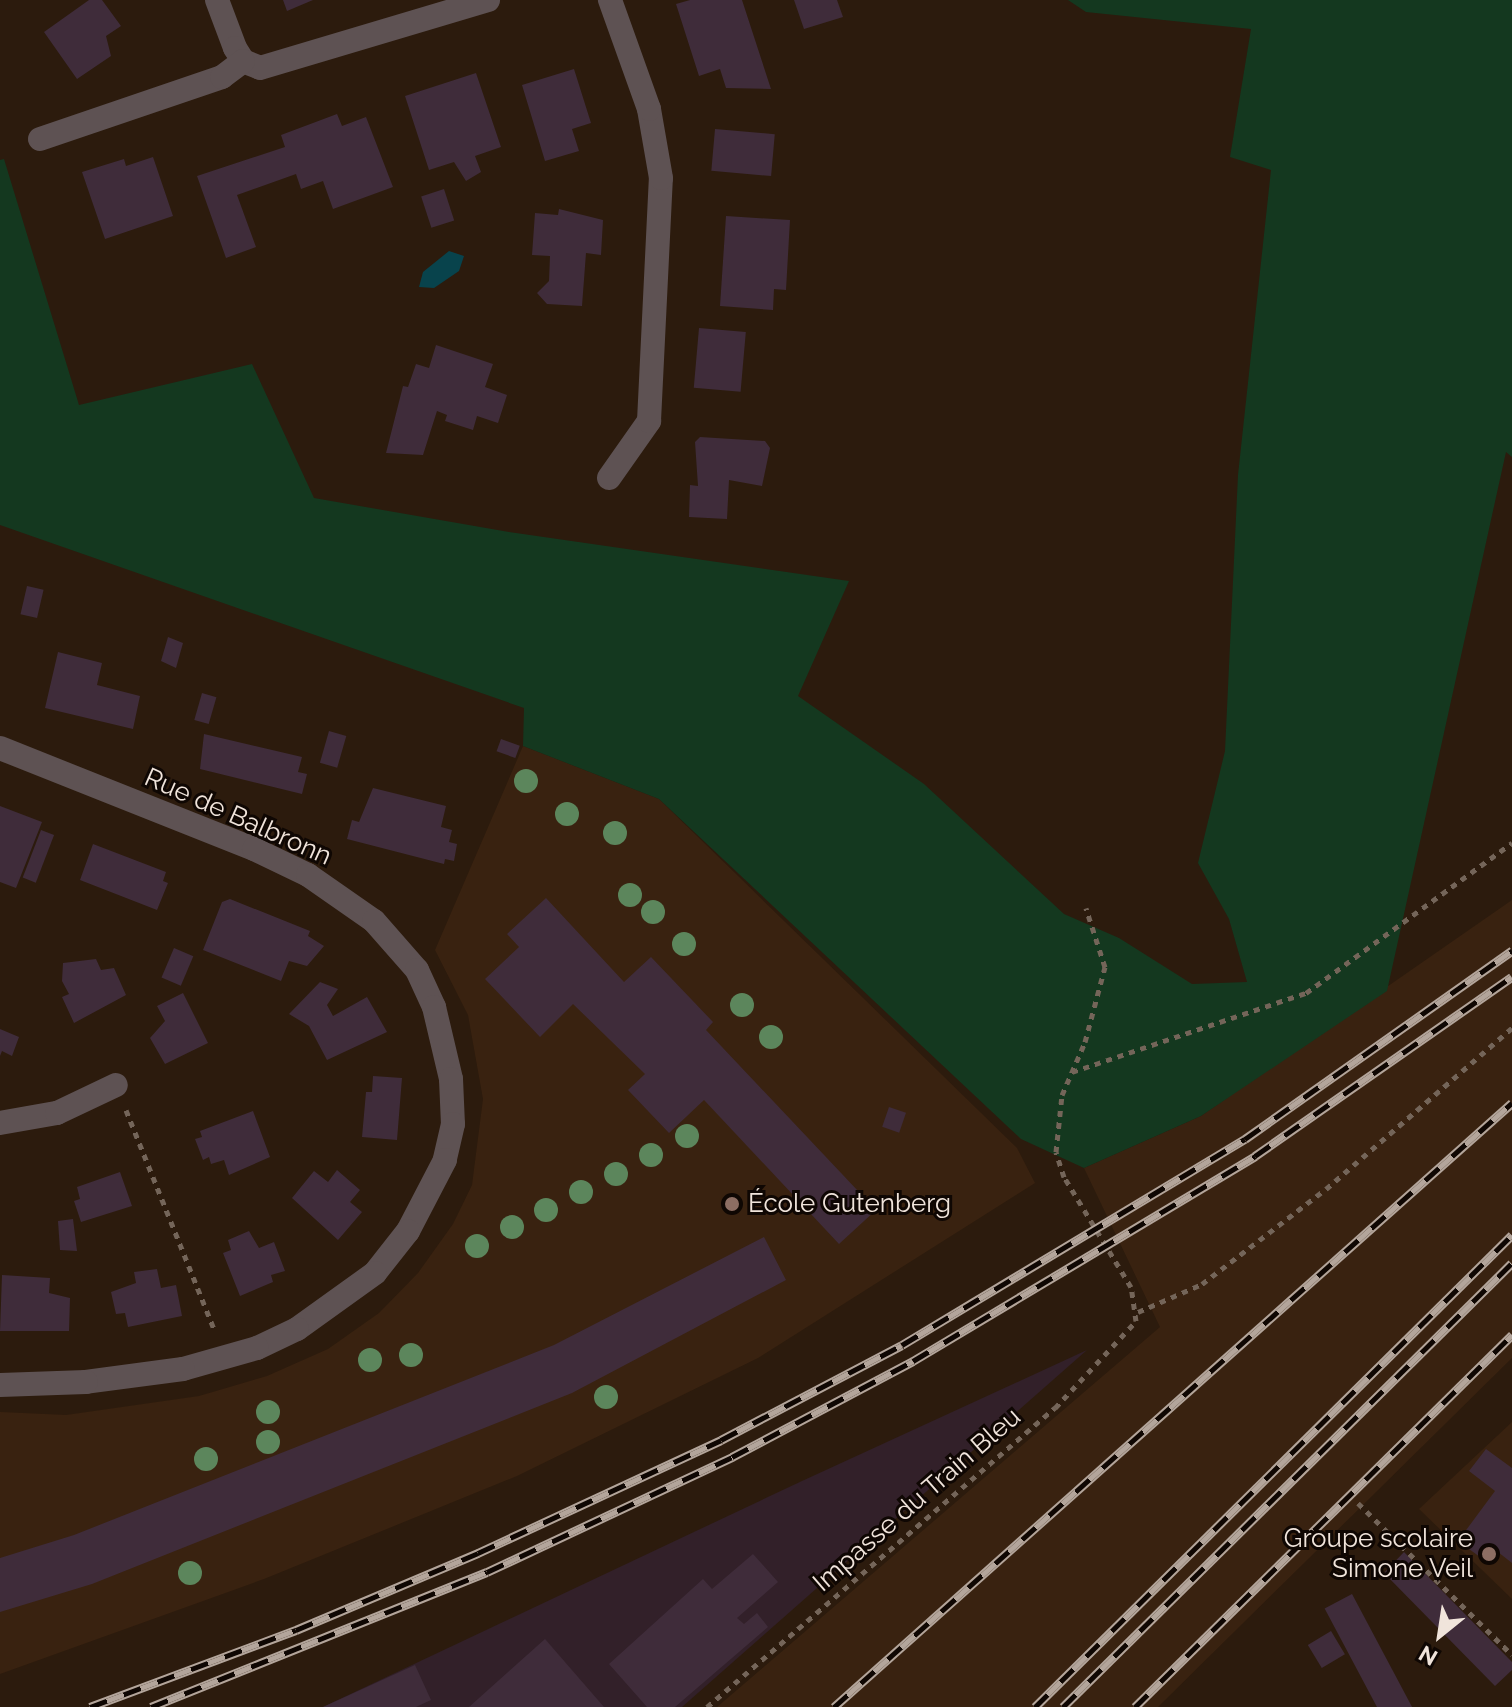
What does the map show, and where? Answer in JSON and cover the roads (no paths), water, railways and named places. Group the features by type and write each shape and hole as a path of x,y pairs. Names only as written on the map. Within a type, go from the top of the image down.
{"street":[{"path":"217,0 243,61 260,68 488,0"},
{"path":"609,478 649,421 661,178 649,109 610,0"},
{"path":"40,139 222,77 243,61"},
{"name":"Rue de Balbronn","path":"0,748 308,875 374,921 397,944 434,1007 451,1079 453,1124 427,1202 375,1273 340,1303 297,1329 226,1358 132,1378 0,1385"},
{"path":"0,1123 57,1113 116,1085"}],"water":[{"path":"449,251 464,256 459,271 434,288 419,287 423,272"}],"railway":[{"path":"90,1707 296,1630 478,1553 721,1440 902,1345 1245,1139 1512,951"},
{"path":"151,1707 487,1572 732,1457 913,1361 1255,1156 1512,977"},
{"path":"834,1707 1512,1103"},
{"path":"1035,1707 1512,1235"},
{"path":"1063,1707 1512,1263"},
{"path":"1135,1707 1512,1335"}],"place":[{"name":"École Gutenberg","path":"732,1204"},
{"name":"Groupe scolaire Simone Veil","path":"1489,1554"}]}
